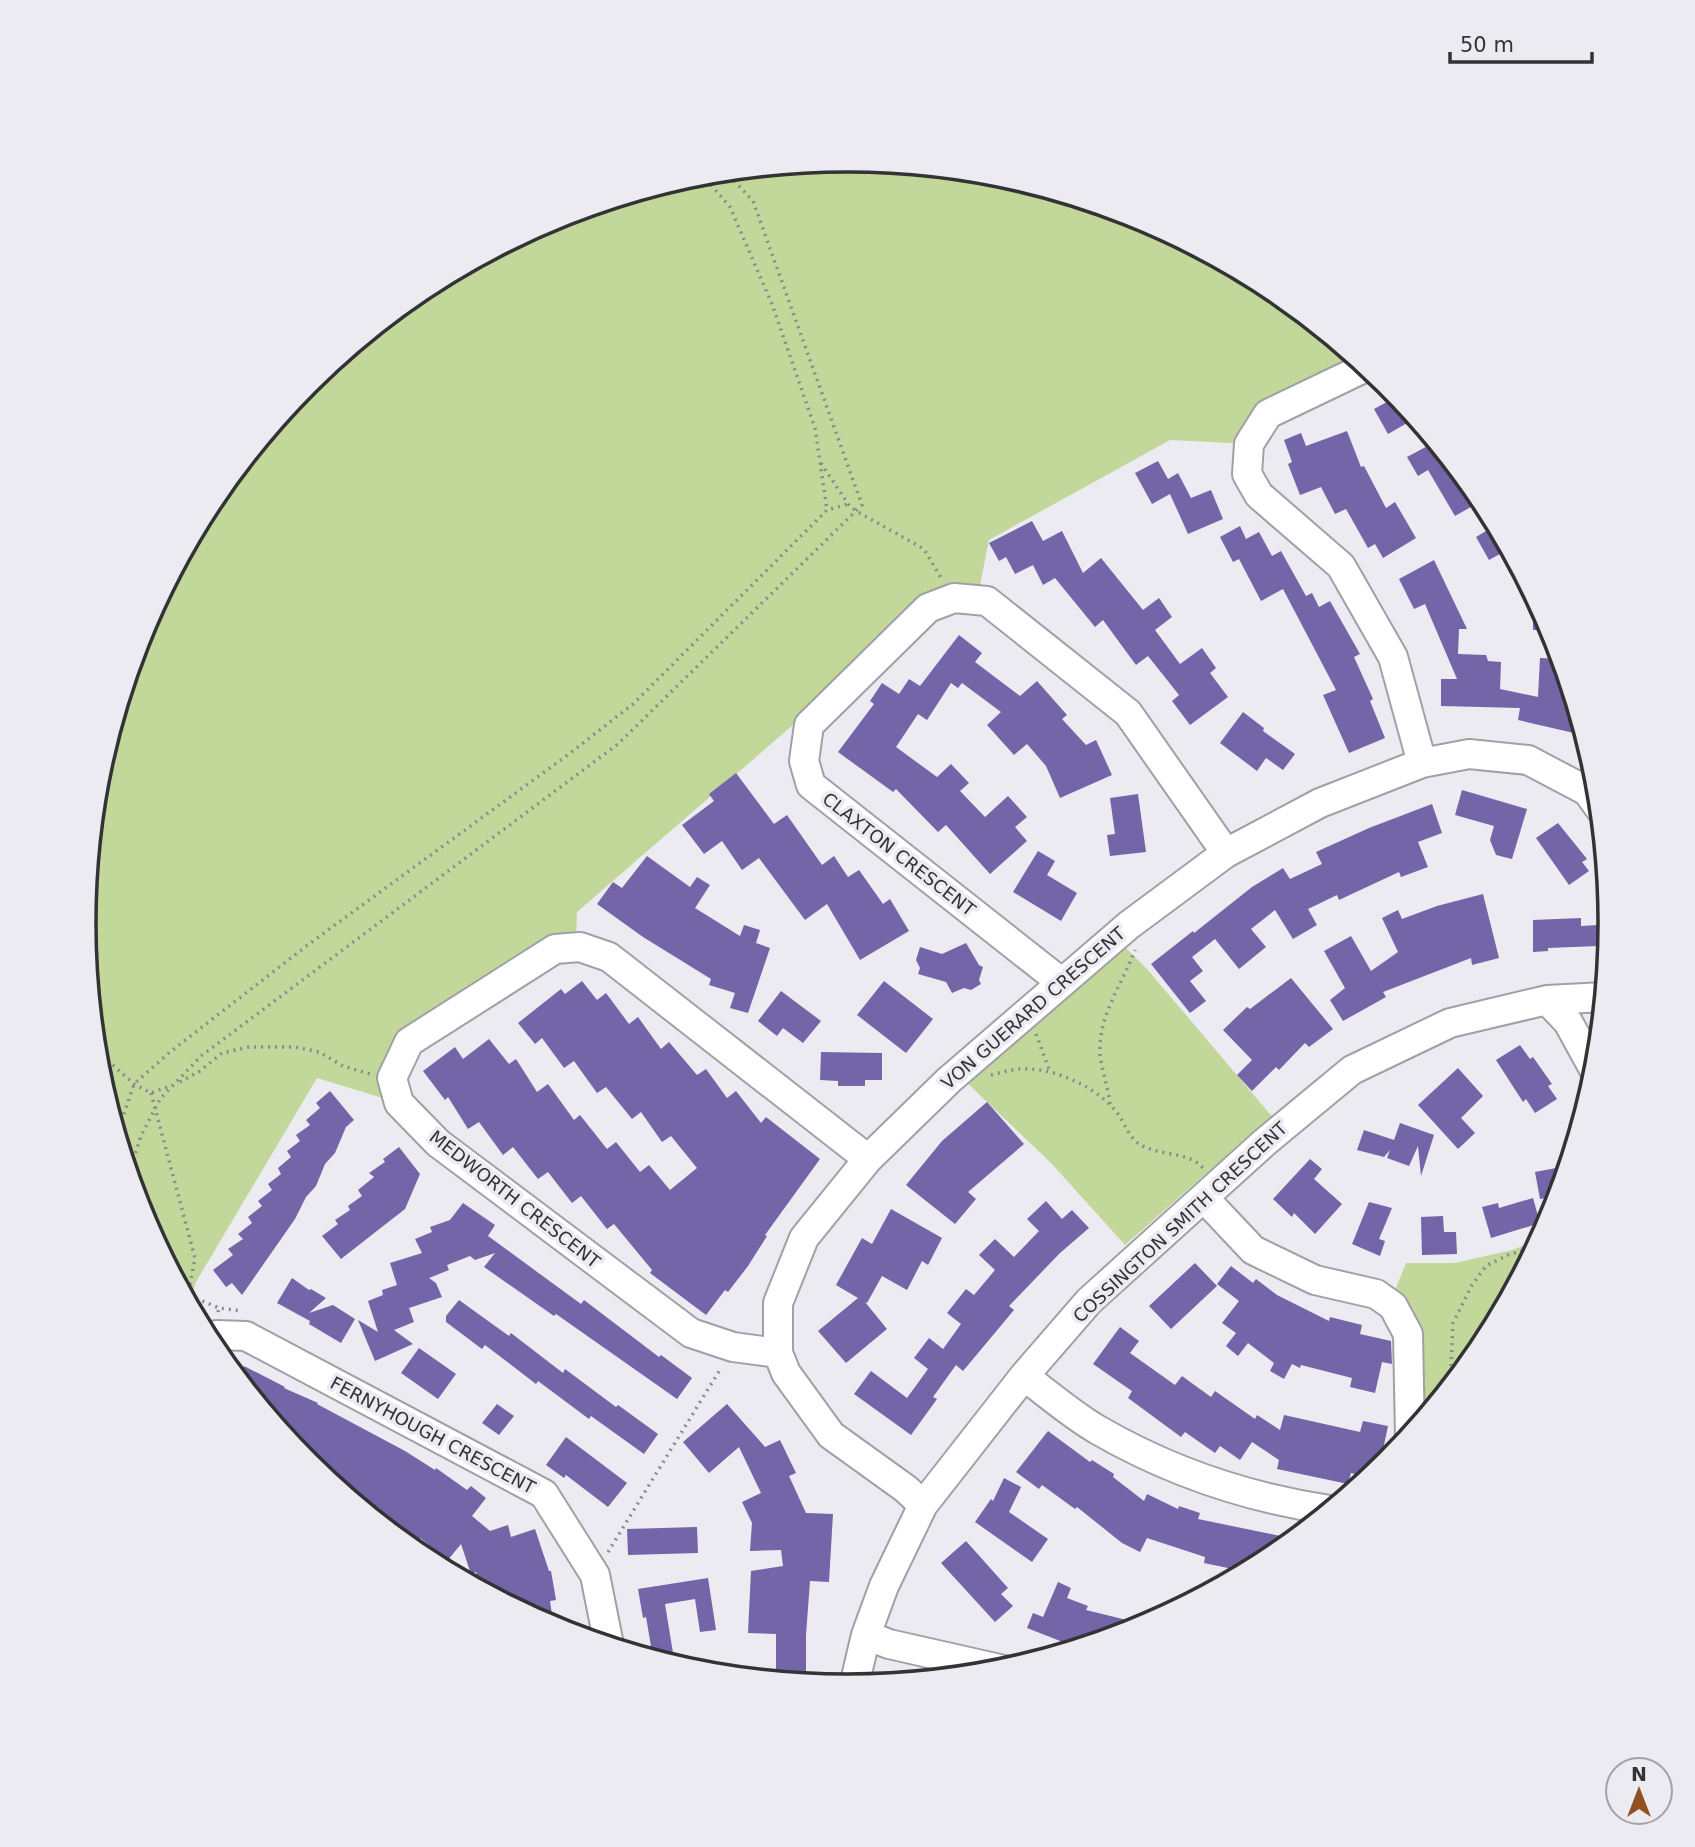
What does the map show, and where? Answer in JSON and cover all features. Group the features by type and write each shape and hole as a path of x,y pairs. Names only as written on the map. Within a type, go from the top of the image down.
{"street":[{"path":"1356,371 1268,414 1248,444 1247,474 1259,495 1341,566 1393,657 1422,763"},
{"path":"950,599 954,597 987,601 1128,713 1226,853"},
{"name":"CLAXTON CRESCENT","path":"950,599 928,608 809,725 804,761 811,785 1061,982"},
{"name":"VON GUERARD CRESCENT","path":"923,1505 906,1489 831,1434 786,1373 778,1353 778,1303 804,1238 868,1159 949,1080 1129,926 1226,853 1320,803 1422,763 1469,754 1528,760 1586,787"},
{"name":"MEDWORTH CRESCENT","path":"778,1353 733,1347 691,1334 438,1143 399,1103 393,1078 409,1042 555,949 580,947 610,957 868,1159"},
{"name":"COSSINGTON SMITH CRESCENT","path":"857,1675 866,1634 884,1586 923,1505 1024,1376 1089,1301 1205,1185 1265,1142 1352,1070 1450,1023 1547,1000 1594,998"},
{"path":"1547,1000 1568,1022 1586,1056"},
{"path":"1205,1185 1254,1250 1315,1280 1376,1294 1393,1306 1408,1334 1410,1421"},
{"name":"FERNYHOUGH CRESCENT","path":"219,1335 246,1336 544,1494 595,1574 607,1635"},
{"path":"1024,1376 1097,1429 1188,1474 1296,1505 1319,1508"},
{"path":"866,1634 889,1644 974,1663"}],"path":[{"path":"134,1158 141,1136 160,1099 201,1056 618,744 862,505 753,201 735,181"},
{"path":"712,185 730,207 772,304 815,428 827,510"},
{"path":"820,461 848,504 856,511 925,550 950,599"},
{"path":"122,1119 134,1084 170,1052 309,944 633,704 827,510 848,504"},
{"path":"1110,1104 1101,1065 1100,1033 1113,994 1137,945 1136,936 1129,926"},
{"path":"1026,1014 1051,1072"},
{"path":"110,1062 134,1084 151,1093 174,1085 200,1070 222,1052 249,1047 295,1047 319,1052 343,1066 377,1077"},
{"path":"985,1078 1024,1068 1051,1072 1089,1088 1110,1104 1137,1143 1192,1160 1205,1185"},
{"path":"151,1093 195,1258 190,1286"},
{"path":"1451,1371 1453,1323 1472,1285 1486,1266 1524,1250"},
{"path":"197,1299 219,1308"},
{"path":"595,1574 725,1360"}],"green space":[{"path":"848,172 897,174 946,179 1042,198 1135,229 1223,273 1265,299 1305,327 1357,372 1249,444 1170,440 989,540 977,600 928,608 577,912 576,939 409,1042 399,1103 317,1078 193,1291 153,1211 122,1118 111,1070 103,1022 96,924 103,825 111,777 136,682 153,636 197,548 223,506 251,466 316,392 390,327 472,273 515,250 606,212 653,198 749,179"},
{"path":"1124,946 1147,969 1275,1120 1202,1177 1125,1245 1051,1163 963,1079"},
{"path":"1526,1245 1472,1341 1444,1381 1409,1423 1394,1293 1406,1263 1455,1263"}],"building":[{"path":"1388,402 1407,423 1388,434 1374,409"},
{"path":"1347,431 1361,467 1364,466 1386,508 1395,502 1416,538 1383,558 1375,544 1368,548 1346,509 1335,514 1321,487 1300,495 1288,464 1292,462 1284,440 1301,433 1306,446"},
{"path":"1427,446 1472,506 1455,516 1428,470 1418,476 1407,457"},
{"path":"1158,461 1168,479 1178,473 1191,498 1211,490 1223,519 1188,534 1170,494 1152,504 1135,473"},
{"path":"1032,521 1043,541 1062,531 1083,573 1101,558 1143,610 1159,598 1172,617 1155,630 1180,664 1202,648 1216,668 1210,673 1228,697 1190,725 1172,701 1179,695 1148,656 1136,665 1103,620 1095,627 1055,578 1043,585 1033,565 1015,574 1006,557 999,561 989,543"},
{"path":"1240,526 1246,539 1259,532 1272,556 1281,551 1306,596 1312,593 1319,607 1330,601 1360,654 1354,657 1373,699 1370,701 1385,738 1349,753 1323,695 1336,690 1283,589 1261,601 1239,559 1233,562 1220,537"},
{"path":"1487,530 1501,553 1489,560 1476,537"},
{"path":"1434,560 1467,629 1459,629 1458,654 1486,655 1488,661 1501,662 1500,689 1538,697 1540,658 1550,658 1574,733 1518,720 1520,708 1441,706 1441,679 1457,679 1425,604 1414,609 1399,579"},
{"path":"1533,617 1539,630 1533,630"},
{"path":"959,635 982,653 975,662 1020,696 1037,681 1067,715 1062,719 1086,745 1096,740 1112,775 1060,798 1046,766 1027,744 1014,755 987,725 1001,712 962,683 958,688 951,683 927,720 918,714 896,747 937,777 951,764 969,783 960,791 985,817 1008,796 1027,817 1015,827 1027,841 990,874 946,825 938,832 896,789 893,792 838,752 874,704 870,701 882,683 899,694 909,679 920,686"},
{"path":"1243,712 1264,728 1263,731 1295,754 1283,770 1266,758 1257,771 1220,743"},
{"path":"736,773 774,824 787,815 822,865 834,856 848,877 859,870 883,904 890,899 909,931 860,960 827,904 805,920 759,858 742,870 722,841 704,854 682,825 714,801 709,794"},
{"path":"1462,790 1527,809 1512,859 1496,855 1490,840 1494,826 1455,815"},
{"path":"1138,794 1146,852 1110,856 1107,835 1115,834 1110,798"},
{"path":"1432,804 1442,833 1418,842 1428,867 1401,877 1399,872 1339,900 1337,895 1308,909 1317,925 1293,939 1275,910 1251,929 1266,947 1239,969 1215,939 1192,957 1203,971 1190,981 1206,1001 1190,1013 1151,964 1252,887 1283,868 1290,879 1322,864 1316,852"},
{"path":"1558,823 1587,859 1582,862 1589,871 1569,885 1536,838"},
{"path":"1038,851 1055,861 1047,875 1077,893 1061,921 1013,892"},
{"path":"647,856 690,887 697,877 710,885 695,908 740,936 744,925 760,930 756,943 770,948 748,1013 730,1008 735,993 709,985 711,979 643,937 597,904 613,882 622,888"},
{"path":"1483,894 1499,958 1472,965 1471,958 1383,992 1386,997 1343,1021 1330,1000 1345,988 1324,951 1351,936 1371,971 1398,952 1382,918 1398,910 1402,919"},
{"path":"1581,918 1581,926 1598,925 1598,946 1548,948 1548,951 1533,952 1533,920"},
{"path":"966,943 979,965 983,967 979,980 981,984 971,990 964,988 952,993 946,982 918,974 920,968 916,960 920,947 942,954"},
{"path":"1291,978 1333,1029 1309,1047 1305,1043 1279,1070 1276,1067 1252,1091 1237,1075 1252,1060 1223,1030 1247,1007 1250,1009"},
{"path":"582,981 597,1000 606,993 629,1024 638,1017 661,1049 669,1042 697,1075 706,1069 727,1098 736,1091 761,1123 766,1117 820,1159 765,1235 767,1236 748,1266 706,1315 650,1273 652,1270 614,1224 607,1229 581,1196 572,1203 548,1172 538,1179 513,1147 503,1155 479,1122 468,1129 448,1097 445,1100 423,1071 455,1047 463,1059 489,1039 509,1064 516,1059 537,1092 548,1084 574,1120 580,1115 607,1149 616,1142 640,1172 649,1165 670,1190 697,1168 671,1136 662,1142 641,1112 632,1119 606,1087 597,1093 574,1061 564,1068 542,1038 535,1044 518,1023 561,989 565,994"},
{"path":"884,981 933,1019 906,1053 857,1015"},
{"path":"781,991 821,1021 803,1043 783,1028 777,1036 758,1021"},
{"path":"1520,1045 1530,1059 1533,1057 1552,1084 1548,1086 1557,1099 1535,1113 1526,1099 1523,1102 1496,1060"},
{"path":"821,1052 882,1053 882,1080 865,1080 865,1086 838,1086 838,1081 820,1080"},
{"path":"1458,1068 1483,1096 1461,1118 1475,1133 1458,1149 1418,1105"},
{"path":"330,1091 354,1120 346,1127 335,1153 325,1164 316,1186 306,1197 295,1219 242,1295 232,1283 226,1287 213,1270 233,1255 228,1249 243,1239 238,1234 252,1223 248,1217 262,1206 258,1201 272,1190 268,1184 281,1174 278,1168 291,1157 287,1151 300,1141 296,1135 310,1125 306,1120 320,1108 316,1103"},
{"path":"987,1102 1024,1144 968,1192 976,1199 955,1224 906,1185 942,1141"},
{"path":"1400,1123 1434,1135 1421,1176 1418,1146 1409,1166 1387,1158 1390,1150 1384,1157 1357,1150 1364,1130 1394,1140"},
{"path":"399,1147 420,1174 405,1209 341,1259 322,1236 338,1224 335,1220 350,1210 348,1206 362,1196 358,1190 374,1177 369,1173 385,1162 383,1159"},
{"path":"1310,1159 1322,1169 1314,1179 1342,1204 1315,1234 1294,1213 1292,1217 1273,1199"},
{"path":"1557,1169 1547,1198 1540,1199 1535,1172"},
{"path":"1533,1198 1539,1218 1536,1224 1491,1238 1482,1207 1498,1203 1499,1208"},
{"path":"1046,1201 1062,1219 1072,1210 1089,1228 1060,1253 1009,1306 1014,1310 963,1371 956,1365 933,1397 937,1399 911,1435 854,1394 871,1371 907,1398 928,1369 914,1358 929,1338 943,1349 961,1324 947,1313 966,1289 974,1295 995,1270 979,1255 995,1239 1014,1257 1039,1231 1027,1219"},
{"path":"1369,1202 1392,1208 1379,1239 1385,1241 1380,1256 1352,1244"},
{"path":"463,1203 495,1225 488,1236 581,1304 584,1300 659,1357 661,1355 692,1378 677,1399 484,1267 495,1253 475,1260 470,1256 447,1265 449,1270 429,1278 436,1283 442,1297 409,1308 414,1322 394,1330 413,1344 375,1361 358,1320 378,1332 368,1301 383,1295 382,1290 397,1285 390,1263 422,1253 415,1239 432,1232 430,1227 450,1220"},
{"path":"891,1209 942,1238 928,1265 922,1261 907,1290 882,1276 867,1303 865,1302 887,1329 846,1363 818,1331 858,1298 836,1285 862,1238 872,1244"},
{"path":"1443,1216 1444,1232 1456,1232 1457,1254 1422,1255 1421,1217"},
{"path":"1195,1263 1217,1286 1171,1329 1149,1306"},
{"path":"1231,1266 1253,1283 1256,1279 1277,1295 1329,1321 1330,1317 1362,1325 1360,1334 1391,1341 1392,1364 1382,1362 1375,1393 1350,1387 1352,1378 1301,1365 1300,1368 1292,1364 1284,1379 1270,1371 1274,1363 1248,1343 1238,1356 1226,1346 1236,1333 1222,1323 1239,1301 1217,1284"},
{"path":"292,1278 326,1298 309,1313 333,1305 355,1319 341,1343 309,1324 310,1321 277,1303"},
{"path":"459,1300 509,1336 511,1333 563,1373 565,1369 658,1434 644,1454 591,1416 589,1419 538,1381 536,1384 485,1345 482,1349 446,1322 446,1316"},
{"path":"1120,1327 1139,1341 1130,1353 1175,1385 1182,1376 1211,1397 1215,1391 1255,1419 1257,1415 1280,1430 1284,1415 1360,1432 1363,1421 1388,1426 1383,1451 1357,1475 1351,1473 1347,1484 1277,1469 1279,1460 1252,1442 1240,1460 1220,1446 1215,1453 1185,1432 1181,1437 1128,1398 1132,1391 1093,1364"},
{"path":"419,1348 456,1374 438,1399 401,1373"},
{"path":"244,1366 318,1403 435,1470 436,1468 467,1490 471,1486 486,1498 472,1516 490,1531 508,1525 511,1537 535,1529 551,1571 556,1600 550,1601 552,1614 477,1577 476,1572 471,1573 461,1544 448,1559 390,1520 316,1455 243,1369"},
{"path":"497,1404 514,1416 499,1435 482,1423"},
{"path":"727,1404 765,1447 780,1440 796,1473 789,1476 806,1513 833,1514 829,1582 810,1581 806,1673 776,1671 776,1634 748,1633 751,1571 783,1566 781,1550 750,1551 752,1523 742,1502 761,1493 739,1447 709,1473 683,1442"},
{"path":"1048,1431 1090,1462 1092,1460 1114,1474 1113,1477 1144,1501 1147,1494 1178,1509 1179,1506 1200,1513 1198,1519 1282,1536 1231,1569 1204,1563 1205,1557 1147,1538 1140,1552 1122,1543 1077,1507 1075,1509 1042,1485 1039,1489 1016,1472"},
{"path":"566,1437 627,1483 608,1507 566,1475 564,1478 546,1465"},
{"path":"1004,1478 1021,1487 1009,1512 1048,1539 1032,1562 975,1522 991,1499 993,1501"},
{"path":"697,1527 698,1553 628,1555 627,1529"},
{"path":"966,1541 1008,1588 1001,1594 1013,1606 995,1622 941,1563"},
{"path":"708,1578 716,1630 700,1632 695,1599 665,1604 673,1654 651,1649 638,1589"},
{"path":"1058,1582 1071,1588 1067,1598 1088,1606 1086,1610 1128,1620 1064,1642 1027,1628 1033,1613 1043,1617"}]}
